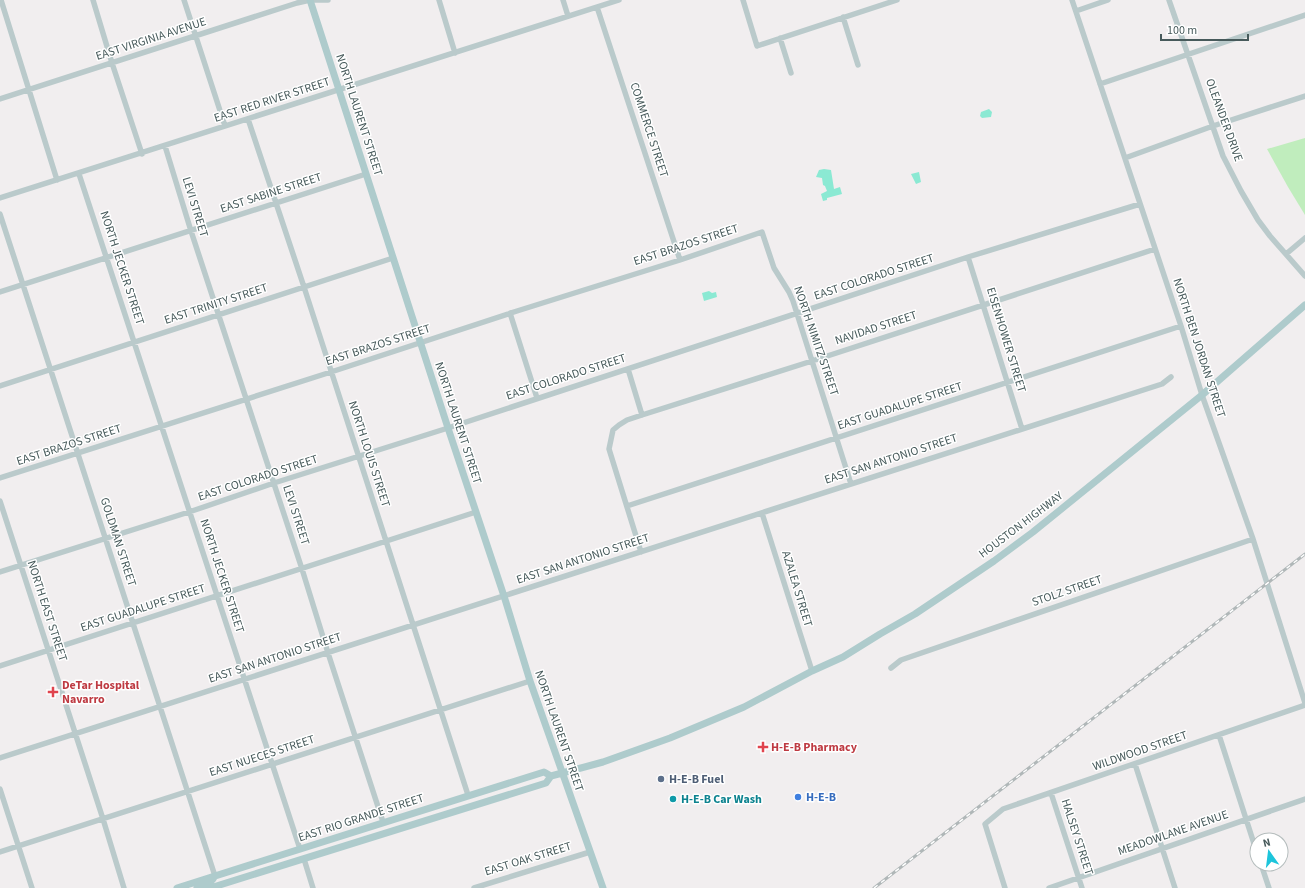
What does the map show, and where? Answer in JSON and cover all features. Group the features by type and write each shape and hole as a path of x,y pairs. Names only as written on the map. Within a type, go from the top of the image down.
{"main road":[{"name":"NORTH LAURENT STREET","path":"310,0 420,342 504,596 530,681 603,888"},
{"name":"HOUSTON HIGHWAY","path":"720,717 744,707 812,671 843,657 915,614 994,561 1033,532 1202,395 1305,305"},
{"name":"EAST RIO GRANDE STREET","path":"215,887 546,783 551,776 603,762 670,738 720,717"},
{"name":"EAST RIO GRANDE STREET","path":"177,888 544,772 551,776"},
{"name":"NORTH LAURENT STREET","path":"590,852 599,888"},
{"path":"215,887 220,880 233,876 238,868"},
{"path":"197,888 208,884 215,876"}],"street":[{"path":"1,0 57,180"},
{"path":"93,0 112,64 142,154"},
{"path":"184,0 225,126"},
{"name":"EAST VIRGINIA AVENUE","path":"0,99 297,3 310,0 328,0"},
{"path":"439,0 456,53"},
{"path":"563,0 568,16"},
{"name":"EAST RED RIVER STREET","path":"0,198 142,154 619,0"},
{"path":"743,0 757,46 843,17 879,2 896,0"},
{"name":"NORTH BEN JORDAN STREET","path":"1072,0 1202,395 1253,539 1305,704"},
{"path":"1076,11 1108,0"},
{"name":"OLEANDER DRIVE","path":"1169,0 1214,126 1223,156 1258,220 1305,276"},
{"name":"COMMERCE STREET","path":"597,7 680,260"},
{"path":"1100,84 1305,15"},
{"path":"843,17 858,65"},
{"path":"780,38 791,73"},
{"path":"1125,158 1214,126 1305,96"},
{"name":"NORTH LOUIS STREET","path":"248,119 414,625 468,796"},
{"name":"LEVI STREET","path":"164,146 218,315 302,568 383,822"},
{"name":"NORTH JECKER STREET","path":"79,174 300,849"},
{"name":"EAST SABINE STREET","path":"0,292 366,174"},
{"name":"EAST COLORADO STREET","path":"0,572 448,428 968,257 1140,204"},
{"name":"GOLDMAN STREET","path":"0,214 215,876"},
{"name":"EAST BRAZOS STREET","path":"0,478 162,427 510,313 680,260 762,232"},
{"name":"NORTH NIMITZ STREET","path":"762,232 774,268 789,292 851,484"},
{"path":"1286,254 1305,238"},
{"name":"NAVIDAD STREET","path":"627,506 609,450 613,430 619,424 627,420 1154,249"},
{"name":"EISENHOWER STREET","path":"968,257 1022,429"},
{"name":"EAST TRINITY STREET","path":"0,386 393,258"},
{"path":"510,313 538,398"},
{"name":"EAST GUADALUPE STREET","path":"627,506 1180,326"},
{"path":"628,368 642,415"},
{"name":"EAST SAN ANTONIO STREET","path":"0,758 1162,384 1171,377"},
{"name":"NORTH EAST STREET","path":"0,502 22,566 124,888"},
{"path":"627,506 641,552"},
{"name":"EAST GUADALUPE STREET","path":"0,666 476,512"},
{"name":"AZALEA STREET","path":"762,512 812,671"},
{"name":"STOLZ STREET","path":"891,668 901,660 1253,539"},
{"name":"EAST NUECES STREET","path":"0,852 530,681"},
{"name":"WILDWOOD STREET","path":"1005,888 985,824 1003,809 1305,704"},
{"path":"1219,735 1250,832"},
{"path":"1135,764 1176,888"},
{"path":"0,789 32,888"},
{"name":"HALSEY STREET","path":"1051,793 1082,888"},
{"name":"MEADOWLANE AVENUE","path":"1049,888 1305,799"},
{"name":"EAST OAK STREET","path":"474,888 590,852"},
{"path":"304,859 313,888"},
{"path":"1263,872 1268,888"}],"shaded area":[{"path":"989,109 992,112 991,117 982,118 980,116 981,112"},
{"path":"1305,138 1305,215 1267,149"},
{"path":"819,170 831,170 834,189 840,187 842,194 827,198 827,200 823,201 821,194 827,191 823,185 822,178 816,177"},
{"path":"919,172 921,182 916,184 911,174"},
{"path":"709,291 712,293 716,292 717,297 704,301 702,293"}],"railway":[{"path":"874,888 1305,554"}],"place":[{"name":"DeTar Hospital Navarro","path":"53,692"},
{"name":"H-E-B Pharmacy","path":"763,747"},
{"name":"H-E-B Fuel","path":"661,779"},
{"name":"H-E-B","path":"798,797"},
{"name":"H-E-B Car Wash","path":"673,799"}]}
